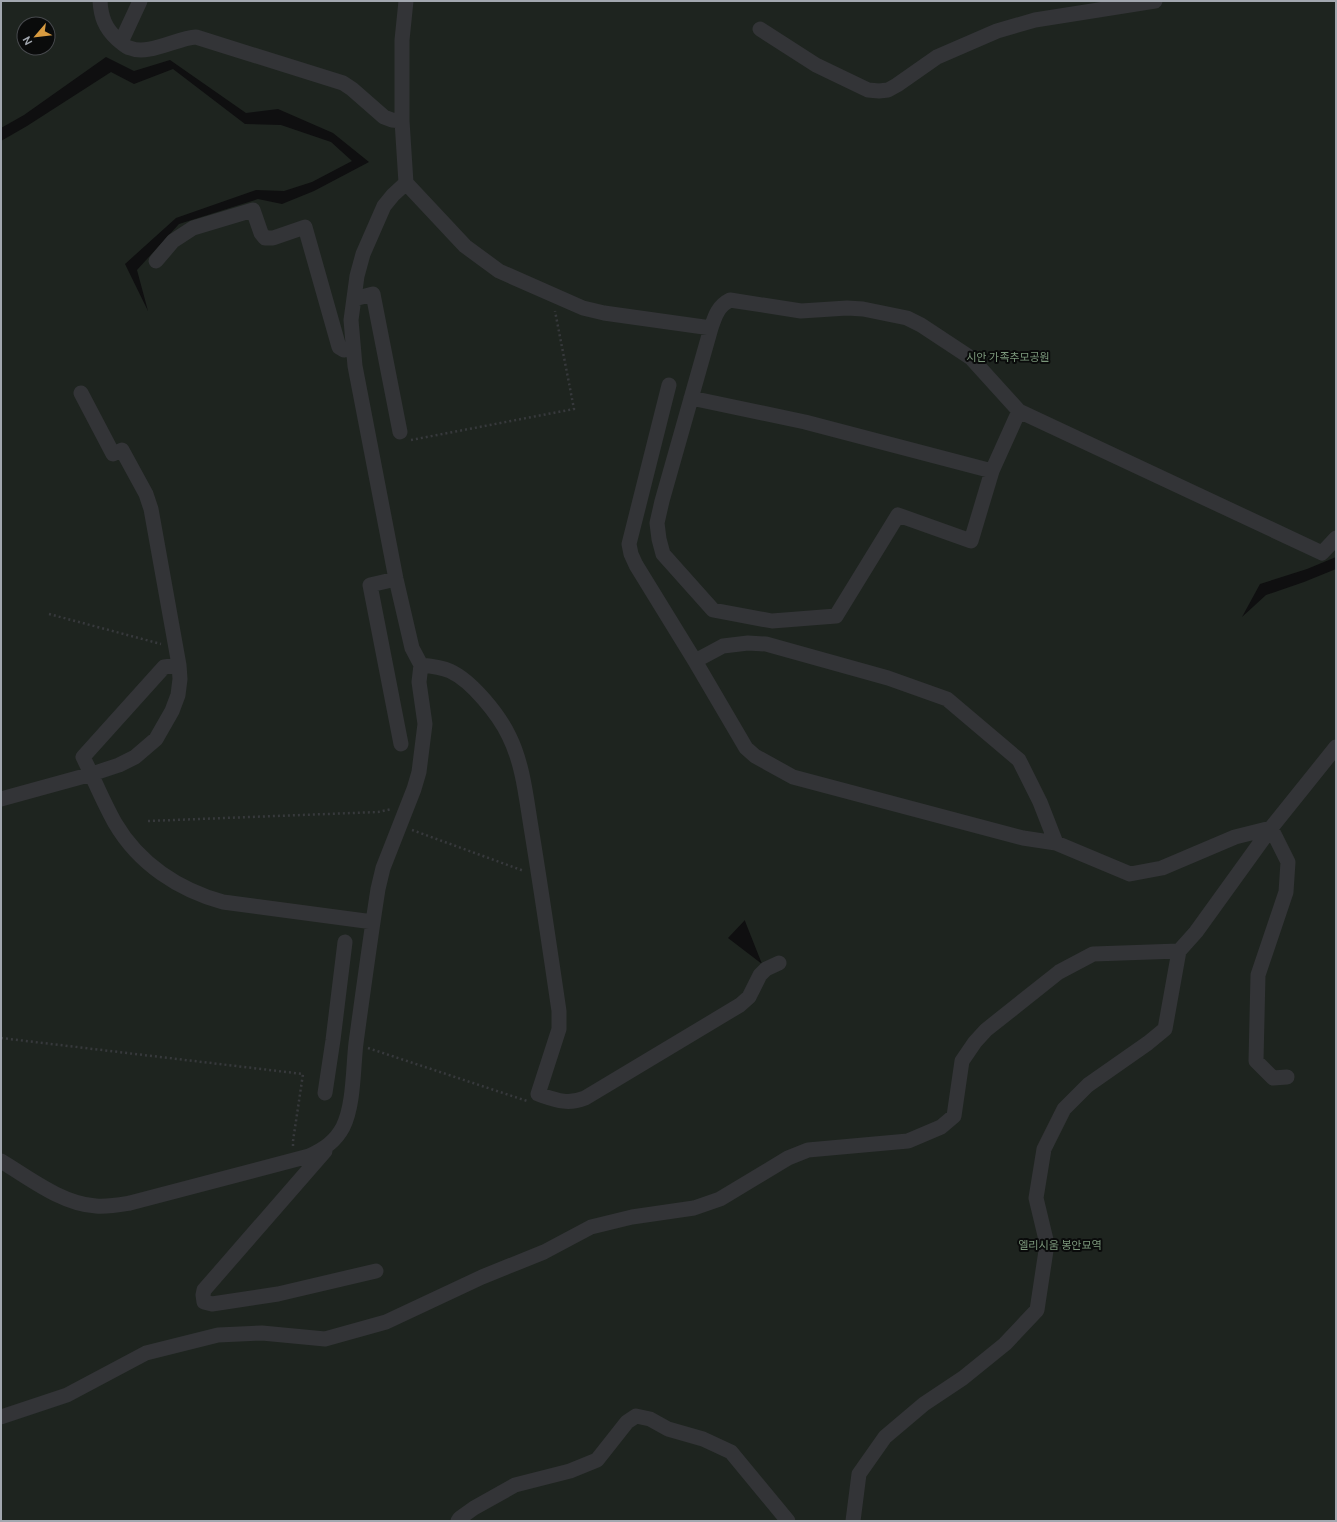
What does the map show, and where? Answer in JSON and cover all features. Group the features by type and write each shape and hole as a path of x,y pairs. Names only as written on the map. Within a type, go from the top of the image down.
{"lane":[{"path":"100,1 102,16 106,27 121,42 130,48 142,50 154,48 186,38 196,38 343,83 384,117 402,121"},
{"path":"121,42 140,1"},
{"path":"406,1 402,40 402,121 406,184 466,246 499,271 583,308 604,313 711,328"},
{"path":"760,29 816,65 868,90 878,91 888,90 897,85 937,57 997,31 1035,20 1155,1"},
{"path":"376,1271 278,1294 212,1304 204,1302 204,1290 331,1144 338,1135 348,1116 356,1044 373,922 383,868 419,772 425,724 419,682 421,665 412,648 396,579 355,366 351,320 357,276 363,254 384,206 393,194 406,184"},
{"path":"156,261 173,241 193,228 253,210 261,233 265,238 273,238 305,227 340,347 344,350 353,348"},
{"path":"354,299 373,294 405,436"},
{"path":"1019,411 992,471 971,541 898,515 836,616 772,620 713,610 663,554 657,524 662,501 711,328 718,310 724,303 730,300 801,310 847,308 863,309 907,318 921,325 971,358 1019,411 1322,553 1336,538"},
{"path":"669,385 629,544 631,554 636,565 746,748 755,756 793,777 1023,838 1056,843 1130,874 1162,868 1235,837 1271,828"},
{"path":"1,799 92,774 120,765 135,757 156,739 172,711 178,695 180,665 151,509 146,494 122,450 113,454 81,393"},
{"path":"691,398 805,422 992,471"},
{"path":"396,579 370,585 401,744"},
{"path":"695,661 723,646 748,643 766,644 888,678 947,699 1018,760 1040,802 1056,843"},
{"path":"180,665 164,667 83,757 115,823 125,837 150,864 167,878 206,898 223,902 373,922"},
{"path":"421,665 437,667 451,672 464,681 487,702 509,736 522,774 559,1011 559,1029 538,1094 565,1102 575,1102 585,1098 740,1005 750,997 760,975 766,969 779,963"},
{"path":"853,1521 859,1474 886,1437 924,1404 963,1378 1004,1344 1037,1310 1047,1244 1036,1198 1044,1149 1064,1109 1088,1085 1148,1043 1165,1029 1179,951 1196,932 1271,828 1336,747"},
{"path":"1271,828 1288,862 1286,892 1258,975 1256,1061 1273,1078 1287,1077"},
{"path":"325,1093 345,942"},
{"path":"1,1417 67,1395 146,1353 153,1351 218,1335 262,1333 324,1339 386,1322 482,1277 544,1252 591,1227 632,1217 694,1208 720,1199 788,1158 808,1150 908,1141 941,1127 954,1116 962,1061 975,1042 986,1030 1059,972 1093,954 1179,951"},
{"path":"333,1040 356,1044"},
{"path":"1,1161 64,1199 79,1204 112,1206 130,1203 294,1161 320,1151 331,1144"},
{"path":"458,1521 474,1508 515,1485 570,1471 597,1460 627,1422 636,1416 650,1419 668,1429 703,1439 731,1452 788,1521"}],"path":[{"path":"405,436 574,409 551,294"},
{"path":"49,614 177,648"},
{"path":"148,820 378,812 408,804"},
{"path":"400,825 539,876"},
{"path":"1,1038 303,1074 292,1141 294,1161"},
{"path":"356,1044 535,1103 538,1094"}],"green space":[{"path":"1,1 1336,1 1336,557 1307,569 1260,584 1242,617 1266,595 1336,569 1336,1521 1,1521 1,141 111,72 134,84 173,69 245,124 281,125 331,142 352,161 312,182 284,191 256,190 176,218 125,264 148,311 137,270 179,224 258,199 282,204 314,191 369,162 333,133 278,109 246,113 170,60 134,71 106,57 24,115 1,128","holes":["745,921 762,964 728,938"]}],"park label":[{"name":"시안 가족추모공원","path":"1008,357"},
{"name":"엘리시움 봉안묘역","path":"1060,1245"}]}
